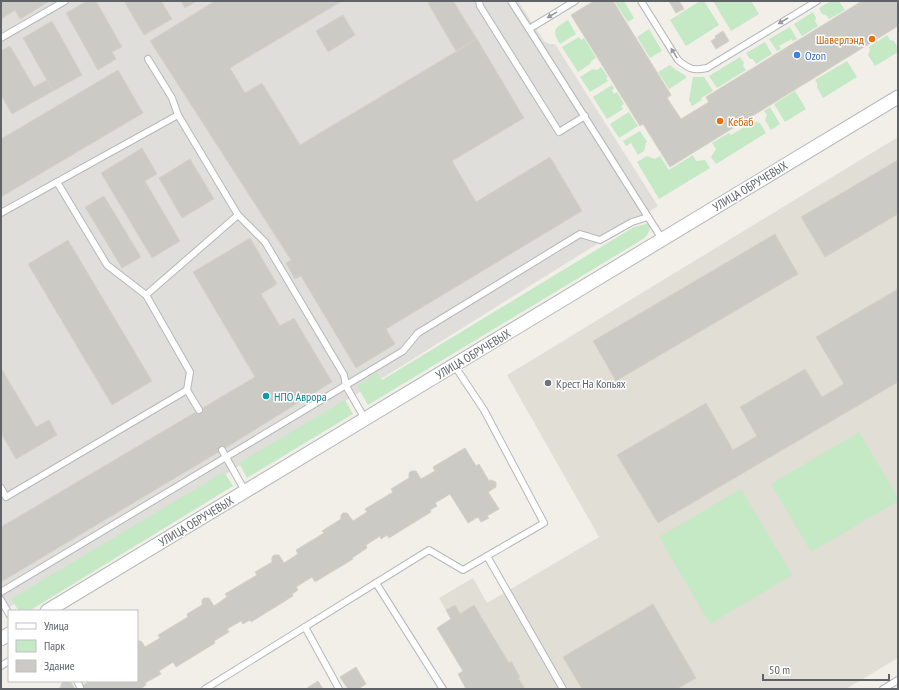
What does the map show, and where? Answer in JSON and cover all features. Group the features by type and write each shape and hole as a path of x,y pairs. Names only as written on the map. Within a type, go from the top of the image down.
{"street":[{"name":"УЛИЦА ОБРУЧЕВЫХ","path":"50,610 898,96"}],"lane":[{"path":"1,38 65,1"},
{"path":"478,1 559,132 585,116"},
{"path":"511,1 662,239"},
{"path":"529,29 575,1"},
{"path":"642,1 678,60 687,68 698,70 707,68 817,1"},
{"path":"148,59 172,98 178,115 238,215 265,242 344,375 346,386 365,419"},
{"path":"1,213 178,115"},
{"path":"57,182 107,265 146,295 190,372 187,390 198,410"},
{"path":"146,295 238,215"},
{"path":"1,592 403,351 418,333 580,234 600,240 632,222 648,217"},
{"path":"205,689 429,550 463,570 544,523 484,410 454,365"},
{"path":"1,488 6,497 187,390"},
{"path":"222,450 245,491"},
{"path":"487,556 563,689"},
{"path":"376,583 443,689"},
{"path":"1,600 8,612"},
{"path":"305,627 339,689"},
{"path":"883,689 898,680"},
{"path":"78,682 80,687"}],"shaded area":[{"path":"1,1 518,1 544,41 549,44 555,44 658,206 368,387 1,612"},
{"path":"898,137 898,658 846,689 466,689 458,674 463,671 437,628 451,619 439,598 473,578 487,603 599,537 507,375"}],"green space":[{"path":"614,1 624,1 634,18 628,22"},
{"path":"700,1 704,1 719,25 686,46 670,20"},
{"path":"713,1 751,1 759,14 731,31"},
{"path":"831,1 839,1 845,10 829,19 826,15 822,14 819,8"},
{"path":"813,12 818,26 802,36 794,24"},
{"path":"568,20 576,34 560,44 555,32 556,29"},
{"path":"790,27 797,39 793,41 792,39 779,46 781,49 777,51 769,39"},
{"path":"649,29 662,51 650,58 637,37"},
{"path":"887,35 890,40 894,41 898,48 898,52 875,66 868,55 870,50 869,47"},
{"path":"579,37 581,40 584,38 596,58 578,72 562,47"},
{"path":"765,42 772,54 756,64 746,53"},
{"path":"740,57 746,70 717,88 709,76"},
{"path":"847,61 857,77 823,98 815,80"},
{"path":"670,65 686,76 686,78 669,89 658,72"},
{"path":"601,67 608,77 606,78 608,81 590,92 580,77 593,69 597,70"},
{"path":"693,77 704,77 713,91 701,98 702,100 692,106 689,100"},
{"path":"612,85 614,88 612,90 614,94 617,92 624,104 621,106 623,109 607,119 593,97"},
{"path":"795,91 806,109 785,122 774,104"},
{"path":"770,107 780,124 771,130 765,120 767,115 764,111"},
{"path":"629,112 638,126 619,138 610,124"},
{"path":"753,119 755,122 760,123 766,133 716,164 711,157 716,149 712,143 729,133 731,135 748,125 747,122"},
{"path":"640,131 647,142 644,151 638,155 631,143 626,146 623,141"},
{"path":"693,155 696,161 705,160 710,168 659,199 637,162 647,156 655,159 660,156 669,170"},
{"path":"650,223 649,232 643,239 368,405 357,386 377,373 382,380 634,227"},
{"path":"345,400 353,414 247,478 239,463"},
{"path":"859,432 898,498 898,501 811,552 771,484"},
{"path":"224,472 233,486 31,610 18,610 11,599"},
{"path":"741,489 792,575 710,624 659,537"}],"building":[{"path":"1,1 50,1 20,19 15,10 1,19"},
{"path":"87,1 96,1 122,47 112,52 116,59 98,70 66,13"},
{"path":"124,1 161,1 172,19 144,35"},
{"path":"181,1 197,1 185,8"},
{"path":"215,1 342,1 230,68 245,93 262,83 300,145 477,39 524,118 452,161 476,202 550,157 582,211 386,329 395,344 356,368 301,276 295,279 286,263 291,260 150,41"},
{"path":"431,1 453,1 477,39 456,51 428,3"},
{"path":"594,1 613,1 671,95 667,98 681,119 709,102 706,97 862,1 898,1 898,26 670,167 643,124 640,126 571,15"},
{"path":"669,1 679,1 684,9 676,13"},
{"path":"343,15 355,35 328,52 316,31"},
{"path":"52,21 82,75 53,91 23,38"},
{"path":"723,31 729,41 716,49 711,41 716,38 715,36"},
{"path":"10,46 34,87 47,80 53,91 12,114 1,95 1,51"},
{"path":"118,70 143,113 1,197 1,139"},
{"path":"142,148 157,174 145,181 180,241 152,258 101,173"},
{"path":"190,159 214,199 182,218 159,178"},
{"path":"898,160 898,214 825,257 801,217"},
{"path":"104,196 141,257 122,268 85,207"},
{"path":"775,234 798,274 616,381 593,341"},
{"name":"НПО Аврора","path":"250,238 277,284 261,294 280,326 294,318 332,382 222,450 1,582 1,527 255,377 193,272"},
{"path":"68,240 152,381 112,405 28,264"},
{"path":"898,289 898,382 658,523 617,455 706,403 733,450 757,436 740,407 805,369 822,397 844,384 816,337"},
{"path":"1,368 36,427 49,420 57,435 16,459 1,433"},
{"path":"465,448 476,466 479,464 489,481 491,480 496,482 496,487 488,492 499,509 487,516 489,518 481,522 478,517 468,523 450,494 435,503 437,506 430,510 431,512 389,538 387,535 381,539 380,536 366,545 367,548 352,558 353,559 315,582 312,577 296,587 298,590 292,594 293,596 251,622 250,620 243,624 241,621 227,629 229,632 214,641 215,643 176,667 173,662 159,671 161,674 145,683 146,685 140,689 77,689 88,682 138,682 138,641 142,642 145,647 160,638 158,635 188,617 187,614 202,605 202,600 204,598 209,598 214,606 227,597 225,594 257,575 255,572 272,562 272,557 274,555 279,555 284,563 298,554 296,550 324,533 322,531 341,519 341,515 343,513 347,513 353,521 367,512 365,509 393,492 391,489 409,478 409,473 411,471 416,471 421,479 435,471 433,467"},
{"path":"653,604 696,678 677,689 582,689 563,657"},
{"path":"455,605 460,614 474,605 509,663 511,661 520,677 518,678 525,689 466,689 458,674 463,671 437,628 451,619 446,610"},
{"path":"356,667 366,684 358,689 348,689 340,677"},
{"path":"318,681 323,689 307,688"},
{"path":"64,682 71,682 75,689 58,689 61,687 61,684"}],"place":[{"name":"Шаверлэнд","path":"872,39"},
{"name":"Ozon","path":"797,55"},
{"name":"Кебаб","path":"720,121"},
{"name":"Крест На Копьях","path":"548,383"},
{"name":"НПО Аврора","path":"266,396"}]}
